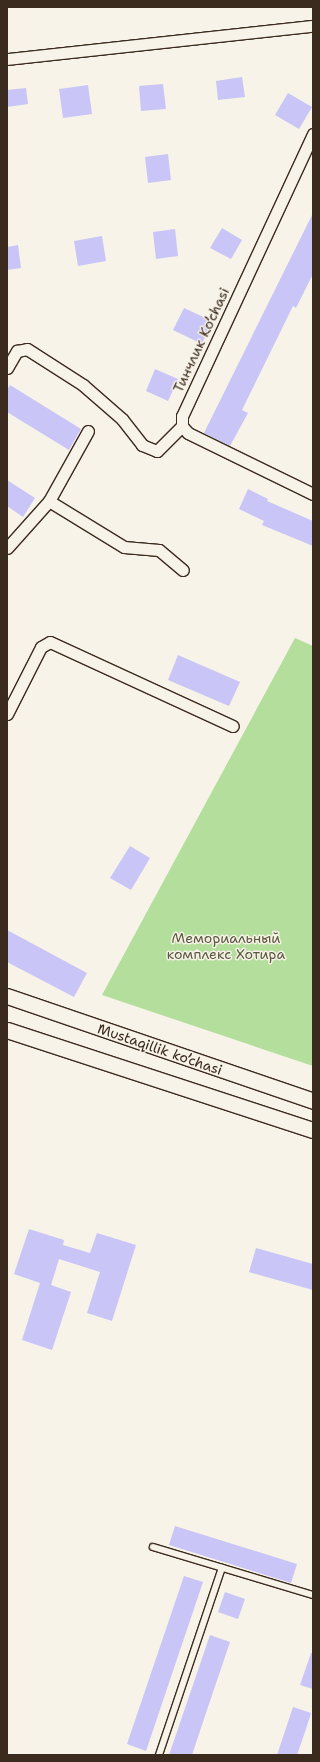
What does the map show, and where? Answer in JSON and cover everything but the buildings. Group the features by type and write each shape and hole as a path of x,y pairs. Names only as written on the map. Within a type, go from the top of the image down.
{"main road":[{"name":"Mustaqillik ko’chasi","path":"7,996 313,1101"},
{"name":"Mustaqillik ko’chasi","path":"7,1030 313,1130"}],"street":[{"path":"7,59 313,26"},
{"name":"Тинчлик Ko’chasi","path":"182,426 182,416 313,134"},
{"path":"7,368 17,351 27,349 83,385 122,419 142,445 157,451 182,426 188,433 313,494"},
{"path":"7,548 49,501 88,431"},
{"path":"49,501 124,546 159,550 183,570"},
{"path":"7,714 41,647 50,642 233,726"}],"lane":[{"path":"153,1547 313,1595"},
{"path":"159,1755 222,1568"}],"green space":[{"name":"Мемориальный комплекс Хотира","path":"295,638 313,646 313,1066 102,995"}]}
